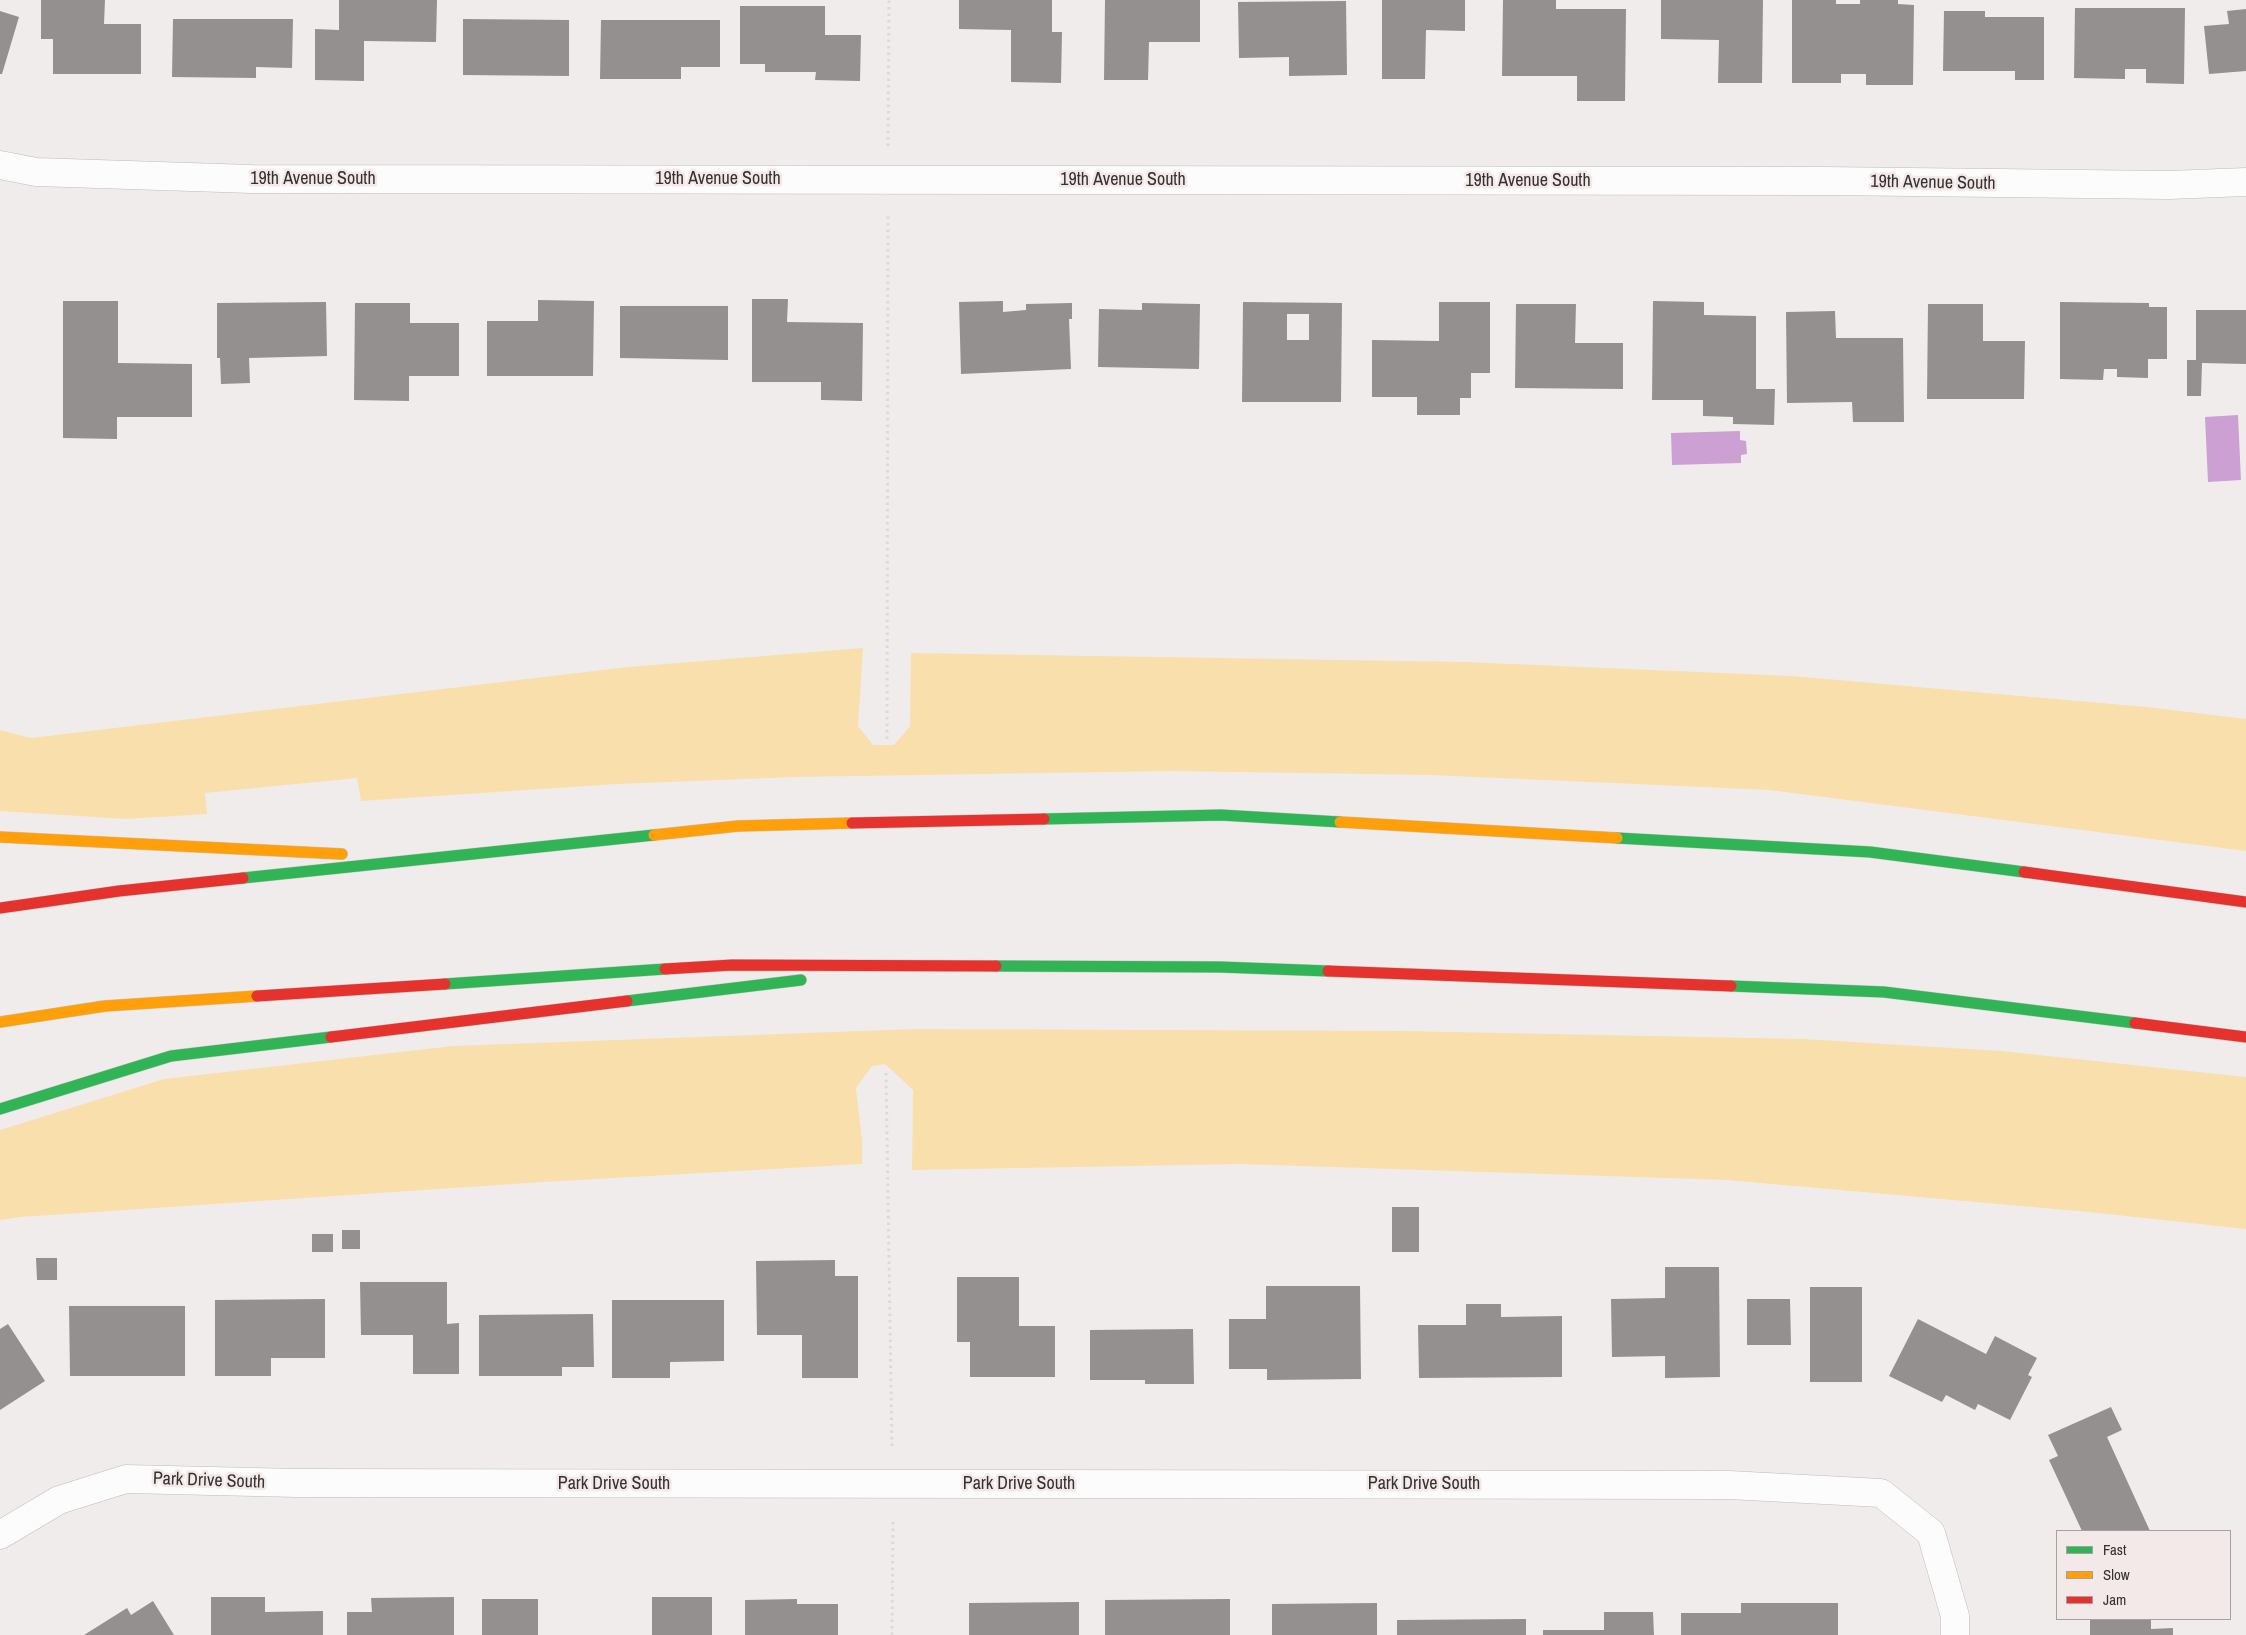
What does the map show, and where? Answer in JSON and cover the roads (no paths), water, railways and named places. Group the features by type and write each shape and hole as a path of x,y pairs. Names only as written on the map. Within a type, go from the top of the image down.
{"highway":[{"path":"0,908 119,891 738,826 1222,816 1870,852 2246,902"},
{"path":"0,837 431,858"},
{"path":"0,1022 105,1006 732,965 1220,967 1884,992 2246,1036"},
{"path":"0,1109 171,1056 914,966"}],"street":[{"name":"19th Avenue South","path":"0,165 36,172 252,179 1824,181 2160,185 2246,182"},
{"name":"Park Drive South","path":"0,1535 59,1500 126,1479 307,1483 1729,1485 1881,1493 1930,1533 1956,1616 1955,1635"}]}
